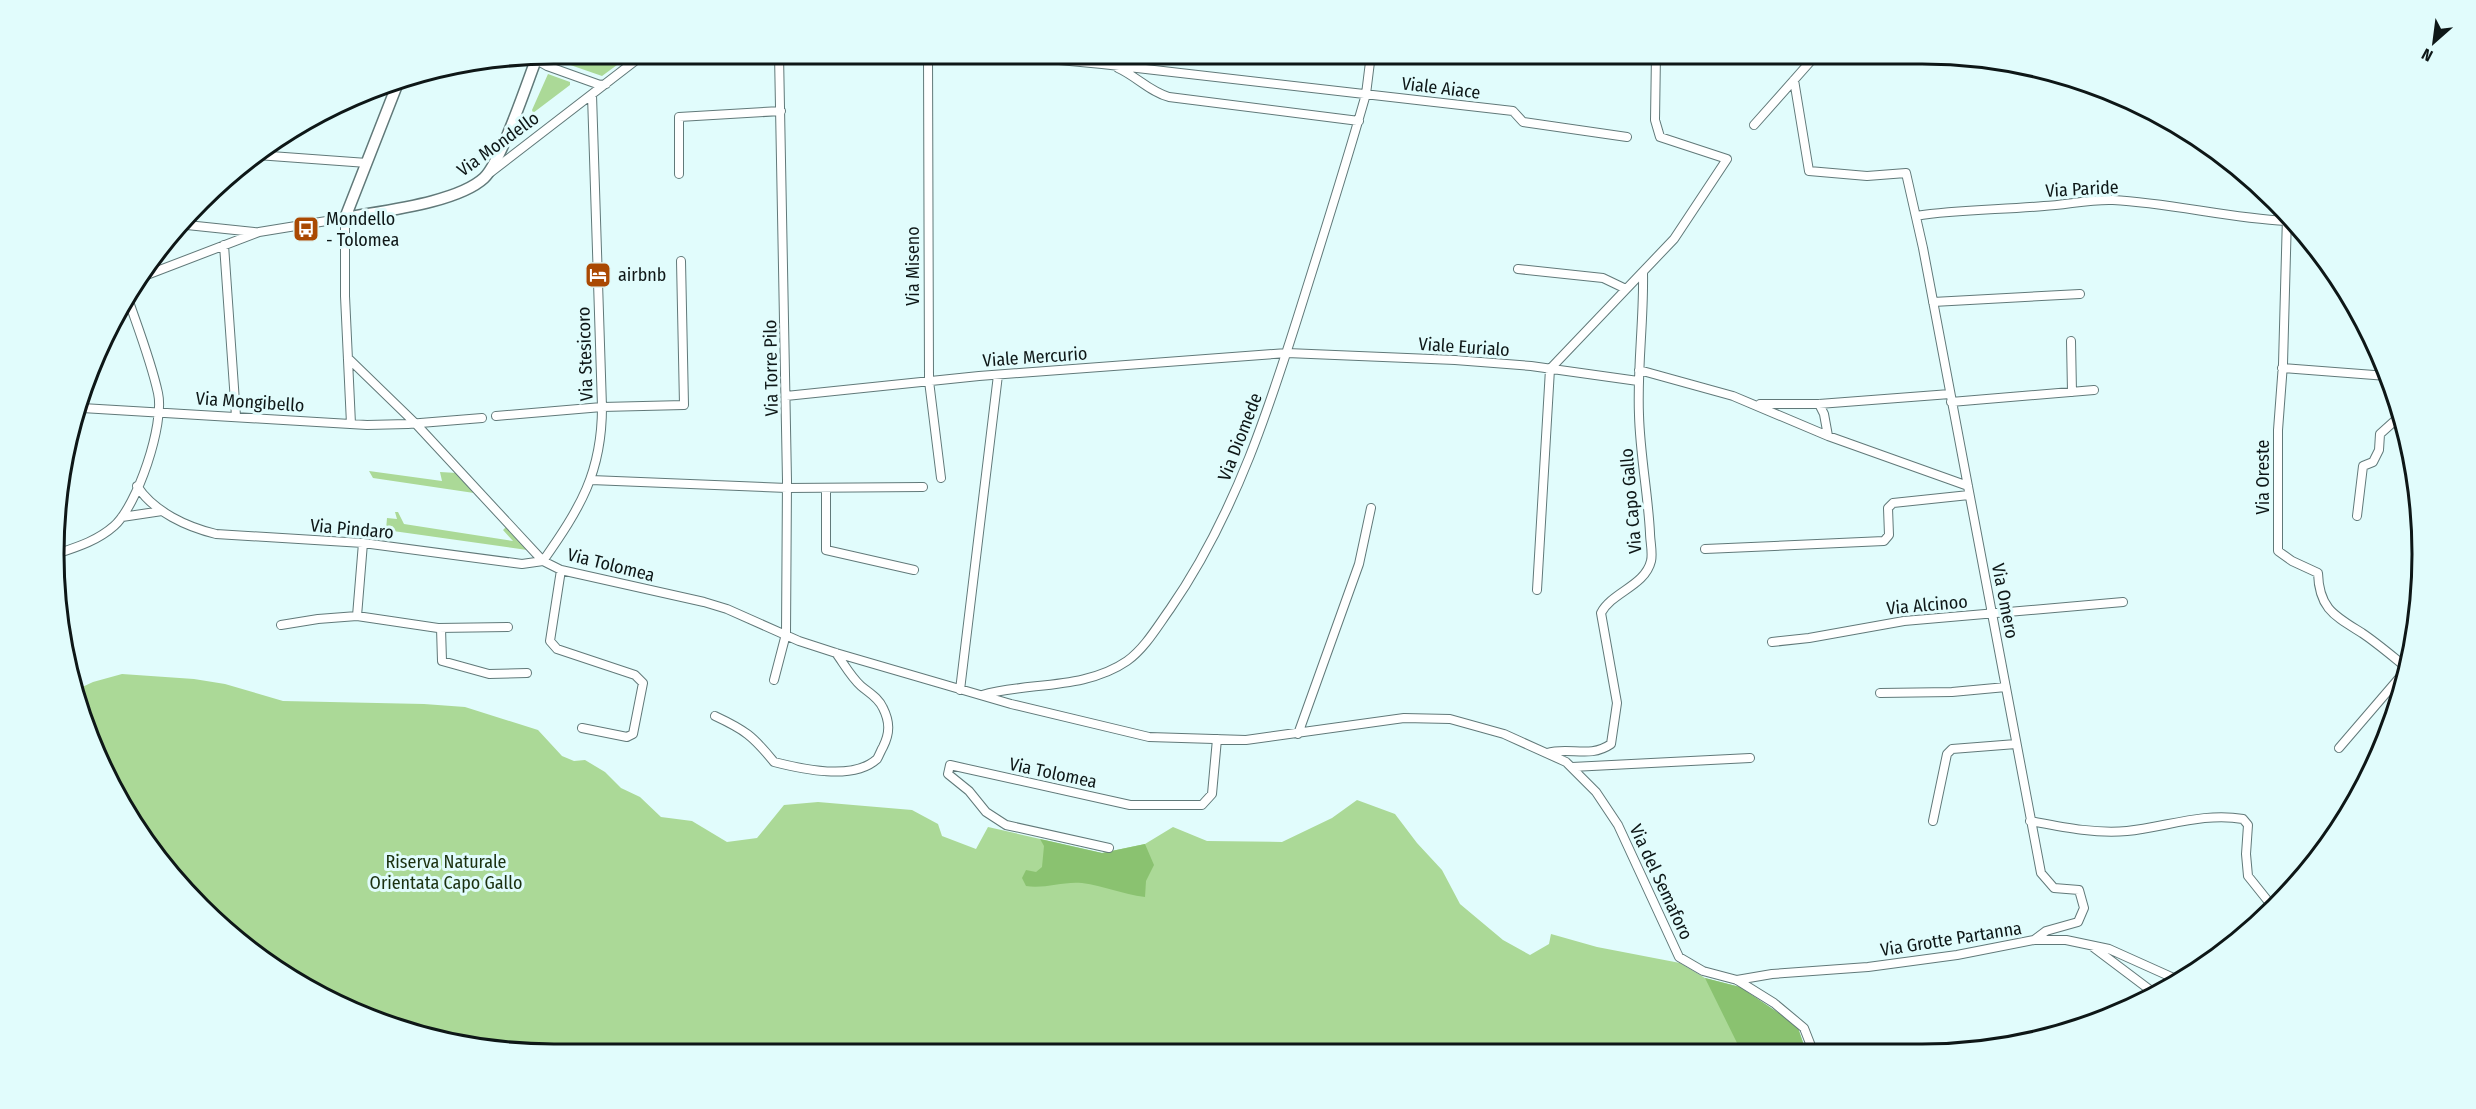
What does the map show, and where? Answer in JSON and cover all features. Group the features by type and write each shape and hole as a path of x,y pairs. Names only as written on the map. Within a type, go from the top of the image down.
{"main road":[{"path":"485,177 498,156 534,65"},
{"path":"345,219 394,92"},
{"name":"Via Mondello","path":"345,219 446,197 473,186 485,177"}],"street":[{"name":"Via Mondello","path":"485,177 631,64"},
{"name":"Via Torre Pilo","path":"774,680 786,634 786,396 779,64"},
{"name":"Via Miseno","path":"928,64 929,381 941,478"},
{"path":"1102,64 1127,72 1154,92 1169,97 1359,121"},
{"name":"Viale Aiace","path":"1102,64 1513,111 1523,122 1627,137"},
{"name":"Via Diomede","path":"981,696 1069,681 1112,670 1127,661 1148,640 1187,584 1217,530 1258,434 1287,352 1359,121 1366,94 1370,64"},
{"path":"1537,590 1550,369 1674,239 1727,159 1660,137 1655,120 1656,64"},
{"path":"1754,125 1808,64"},
{"path":"545,65 600,85 606,84"},
{"name":"Via Omero","path":"1794,81 1809,171 1867,176 1906,173 1933,302 2041,873 2054,888 2079,890 2084,908 2078,922 2046,931 2034,940"},
{"name":"Via Stesicoro","path":"543,561 574,516 591,480 600,447 602,407 592,95"},
{"path":"679,174 679,117 780,111"},
{"path":"270,156 367,163"},
{"name":"Via Paride","path":"1915,213 2042,207 2110,200 2187,208 2259,219 2278,218"},
{"name":"Via Mondello","path":"154,272 259,232 345,219"},
{"path":"345,219 351,424"},
{"path":"191,226 259,232"},
{"name":"Via Oreste","path":"2286,227 2283,368 2278,430 2278,551 2292,561 2318,573 2318,589 2323,603 2338,619 2363,634 2399,663"},
{"path":"224,245 236,416"},
{"path":"496,416 602,407 684,405 681,261"},
{"path":"1518,269 1603,278 1626,289"},
{"name":"Via Capo Gallo","path":"1546,753 1557,750 1599,752 1611,744 1617,703 1601,613 1606,604 1643,575 1651,561 1638,381 1644,306 1643,273"},
{"path":"1933,302 2079,294"},
{"path":"64,551 101,536 122,518 154,441 159,412 158,394 132,307"},
{"path":"2071,341 2072,392"},
{"name":"Viale Mercurio","path":"786,396 929,381 1287,352"},
{"name":"Viale Eurialo","path":"1287,352 1455,360 1550,369 1638,381"},
{"name":"Via Tolomea","path":"348,358 416,424 543,561 561,570 727,609 799,641 836,653 981,696 1078,722 1149,737 1246,740 1404,718 1450,719 1503,734 1546,753"},
{"path":"2283,368 2377,375"},
{"path":"1639,370 1764,405 2094,390"},
{"path":"960,690 998,375"},
{"path":"1733,396 1828,436 1968,490"},
{"path":"1819,404 1824,414 1828,436"},
{"name":"Via Mongibello","path":"87,408 351,424 416,424 482,418"},
{"path":"2357,516 2363,466 2373,462 2379,450 2379,434 2393,422"},
{"path":"591,480 787,488 923,487"},
{"name":"Via Pindaro","path":"137,486 162,511 202,531 216,534 363,543 522,564 543,561"},
{"path":"826,488 826,550 914,570"},
{"path":"1706,549 1884,541 1889,535 1888,508 1893,503 1968,490"},
{"path":"1298,734 1359,564 1371,508"},
{"path":"122,518 162,511"},
{"path":"357,616 363,543"},
{"path":"561,570 550,641 557,649 635,675 643,683 633,734 627,737 582,728"},
{"name":"Via Alcinoo","path":"1772,642 1809,638 1904,621 2123,602"},
{"path":"281,625 357,616 386,622 441,628 508,627"},
{"path":"441,628 442,661 489,674 527,673"},
{"path":"715,716 741,728 759,742 774,762 834,772 852,771 877,759 889,735 889,722 882,705 872,693 862,687 836,653"},
{"path":"2339,748 2394,683"},
{"path":"1880,693 1952,692 2006,687"},
{"name":"Via Tolomea","path":"1109,849 1006,825 986,812 969,791 948,774 950,765 1130,805 1202,805 1212,794 1216,739"},
{"path":"1933,821 1947,754 1952,749 2016,744"},
{"name":"Via del Semaforo","path":"1546,753 1572,767 1596,792 1618,825 1679,957 1703,971 1737,980 1797,1021 1809,1036 1811,1044"},
{"path":"1572,767 1750,758"},
{"path":"2030,821 2073,829 2126,831 2224,815 2243,819 2248,825 2246,854 2248,876 2268,901"},
{"name":"Via Grotte Partanna","path":"1737,980 1772,974 1868,967 1957,955 2034,940 2066,940 2092,946 2148,989"},
{"path":"2092,946 2109,949 2170,976"}],"green space":[{"path":"568,64 618,64 602,76"},
{"path":"548,74 570,82 570,85 533,113 532,110"},
{"path":"369,471 442,481 440,472 457,473 474,493 373,478"},
{"path":"395,512 398,512 404,524 513,541 503,530 506,527 527,550 386,530 387,518 397,519"},
{"name":"Riserva Naturale Orientata Capo Gallo","path":"122,674 194,679 225,684 283,701 465,707 538,730 562,756 574,761 585,760 605,772 621,788 640,797 661,817 692,821 727,842 757,838 784,805 818,802 912,810 938,824 942,836 976,849 988,827 1102,853 1145,844 1173,827 1207,841 1282,842 1332,818 1357,800 1395,814 1442,870 1460,904 1503,940 1530,955 1549,944 1551,934 1597,947 1680,963 1705,978 1740,987 1798,1028 1804,1044 554,1044 522,1043 459,1035 428,1028 367,1007 309,979 256,943 208,901 166,853 130,800 102,742 83,687"},
{"path":"1040,839 1102,853 1145,844 1154,865 1146,881 1145,897 1082,883 1026,886 1022,878 1026,870 1036,872 1042,867 1044,846"},
{"path":"1705,978 1740,987 1782,1015 1798,1028 1804,1044 1738,1044"}],"place":[{"name":"Mondello - Tolomea","path":"306,229"},
{"name":"airbnb","path":"598,275"}]}
